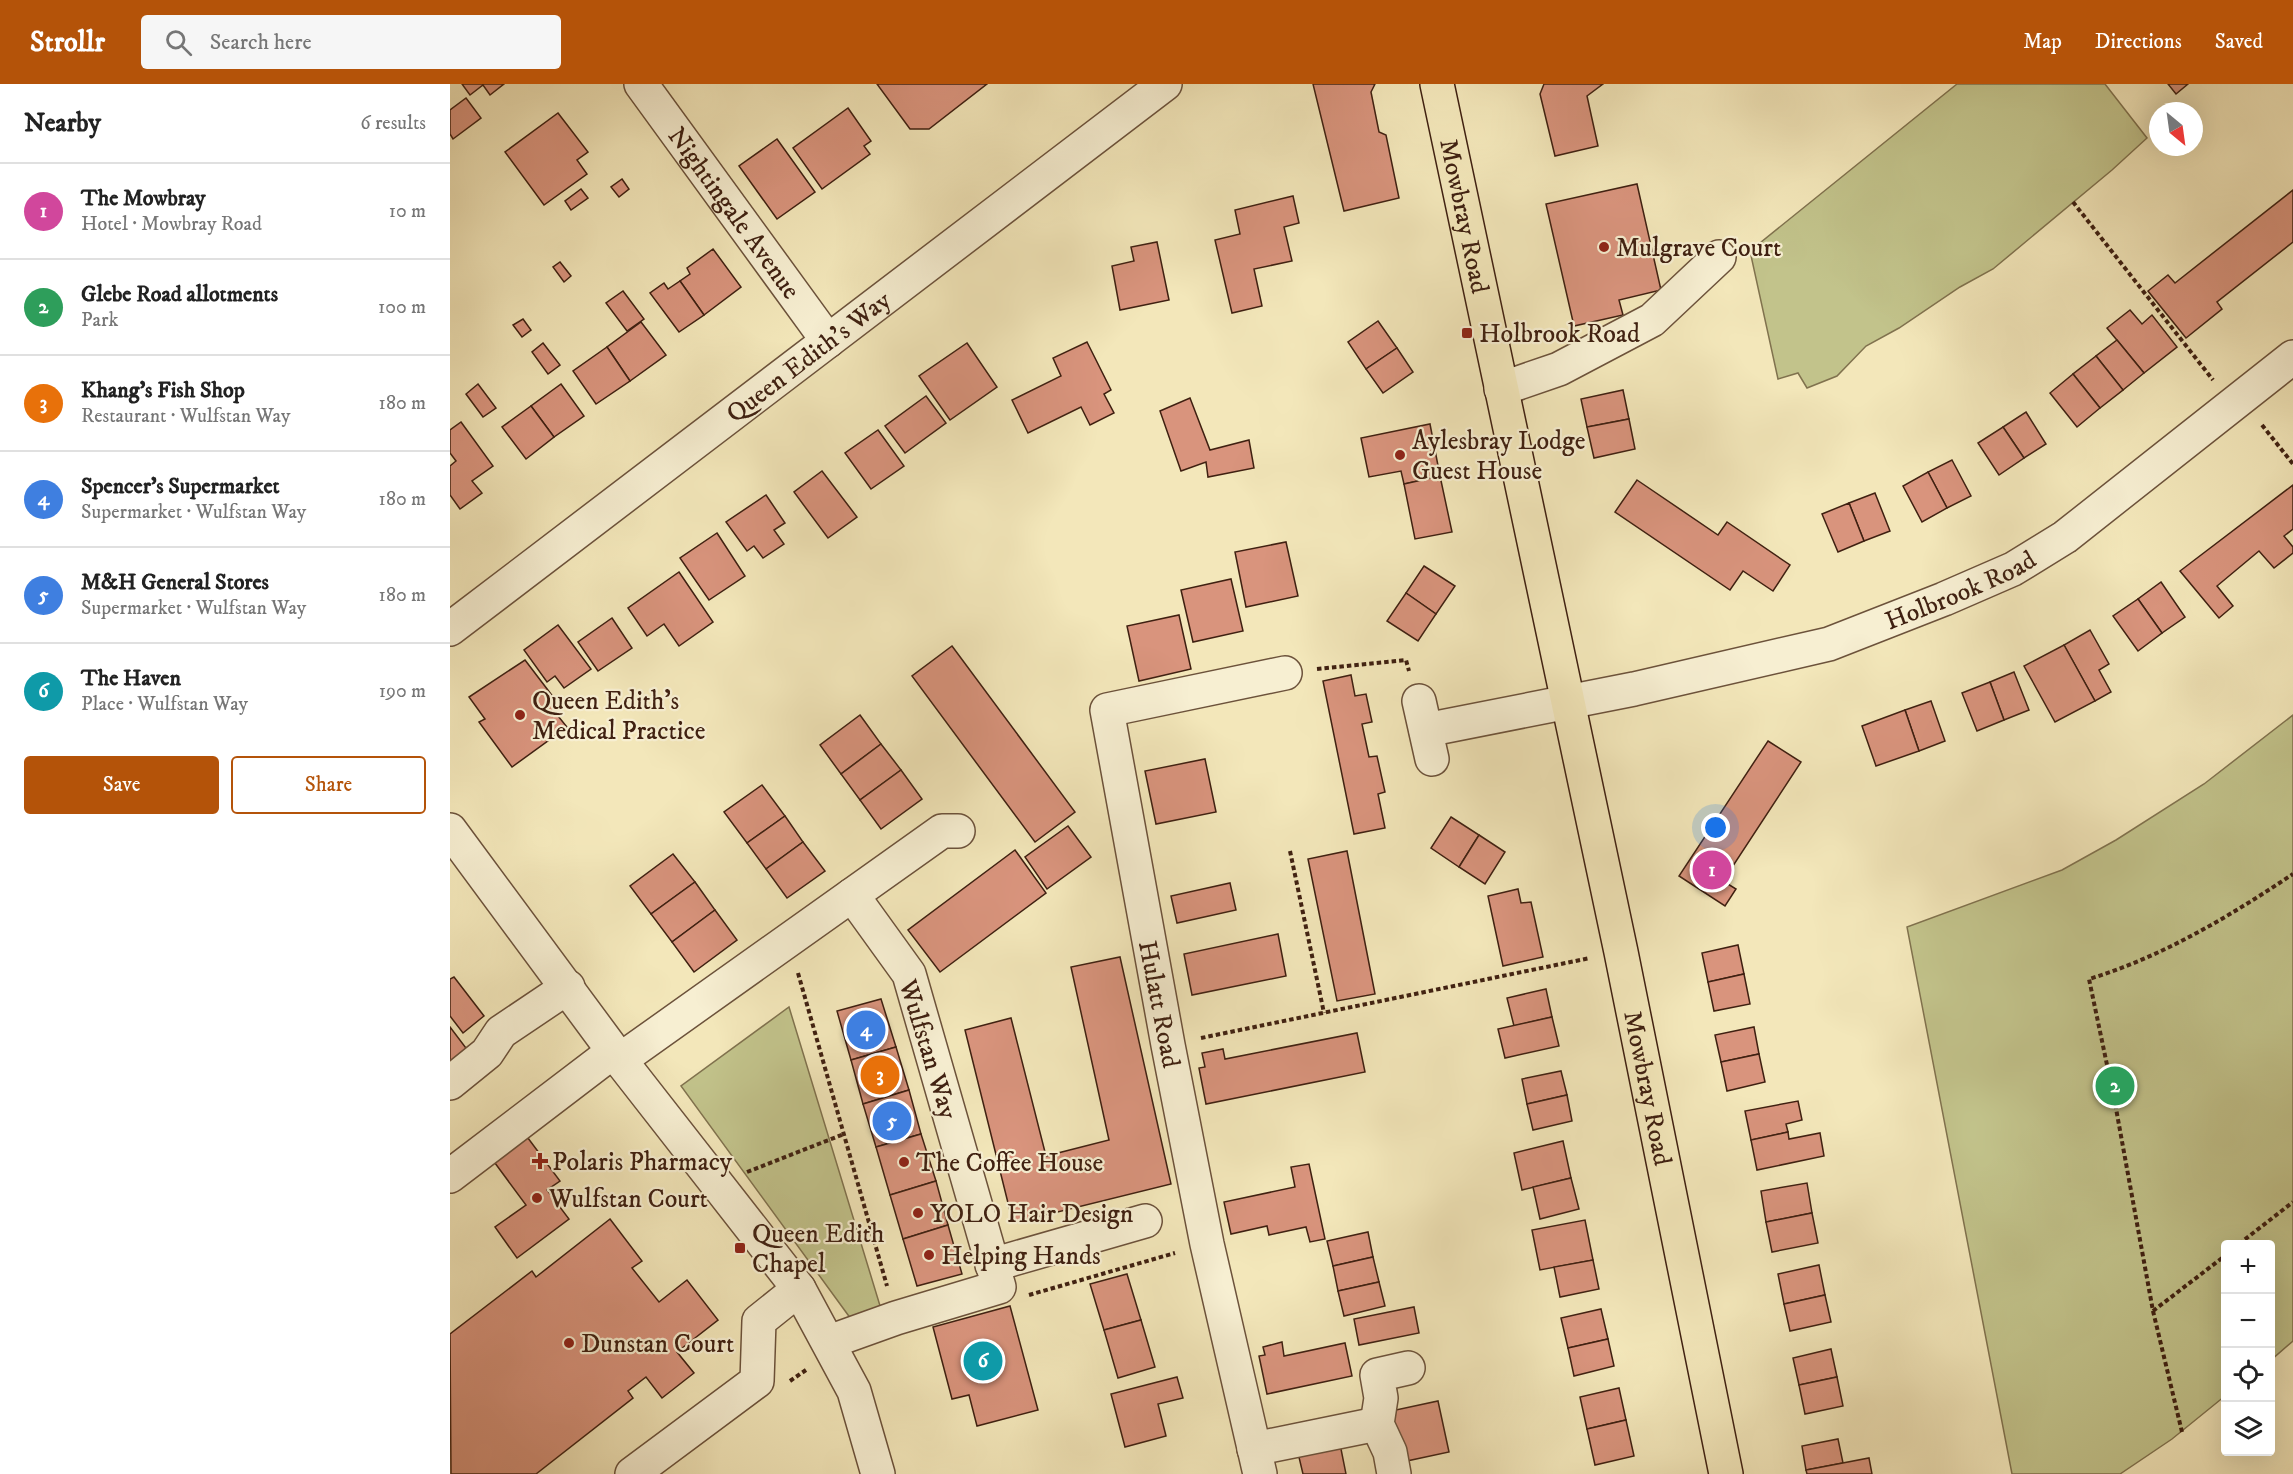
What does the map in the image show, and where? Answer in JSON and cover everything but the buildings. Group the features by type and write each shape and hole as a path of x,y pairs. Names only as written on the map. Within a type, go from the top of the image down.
{"main road":[{"name":"Mowbray Road","path":"1437,84 1620,952 1726,1474"}],"street":[{"name":"Nightingale Avenue","path":"640,84 828,341"},
{"name":"Queen Edith's Way","path":"450,628 1165,84"},
{"path":"1501,389 1559,369 1652,320 1719,258"},
{"name":"Holbrook Road","path":"1567,701 1634,689 1829,644 2013,569 2065,537 2293,357"},
{"name":"Hulatt Road","path":"1257,1461 1207,1244 1107,710 1285,673"},
{"path":"1426,730 1567,701"},
{"path":"450,830 617,1055 800,1289 854,1391 878,1474"},
{"path":"450,1176 617,1055 789,941 942,831 958,831"},
{"name":"Wulfstan Way","path":"852,895 909,974 995,1276"},
{"path":"450,1083 487,1053 501,1032 568,987"},
{"path":"829,1342 896,1318 995,1276 1145,1221"},
{"path":"633,1474 756,1381 759,1321 800,1289"},
{"path":"1394,1474 1390,1452 1377,1424 1381,1398 1377,1375 1408,1368"},
{"path":"1257,1461 1377,1424"}],"path":[{"path":"2073,202 2237,402 2293,464"},
{"path":"1285,673 1406,660 1426,730"},
{"path":"1290,851 1324,1013"},
{"path":"2181,1432 2153,1311 2115,1103 2089,980 2124,969 2169,946 2247,904 2293,874"},
{"path":"789,941 896,1318"},
{"path":"1168,1045 1620,952"},
{"path":"716,1184 844,1134"},
{"path":"2245,1240 2293,1202"},
{"path":"995,1276 1003,1302 1207,1244"},
{"path":"2153,1311 2221,1259"}],"green space":[{"path":"1957,84 2105,84 2147,138 1993,269 1866,346 1837,376 1807,388 1798,373 1778,379 1750,251"},
{"path":"2293,715 2293,1341 2275,1357 2275,1240 2221,1240 2221,1399 2172,1439 2120,1474 2012,1474 1907,927 2062,870 2116,840 2204,784"},
{"path":"789,1007 881,1309 851,1319 681,1086"}],"place":[{"name":"Mulgrave Court","path":"1604,247"},
{"name":"Holbrook Road","path":"1467,333"},
{"name":"Aylesbray Lodge Guest House","path":"1400,455"},
{"name":"Queen Edith's Medical Practice","path":"520,715"},
{"name":"The Mowbray","path":"1712,870"},
{"name":"Spencer's Supermarket","path":"866,1030"},
{"name":"Khang's Fish Shop","path":"880,1075"},
{"name":"Glebe Road allotments","path":"2115,1086"},
{"name":"M&H General Stores","path":"892,1121"},
{"name":"Polaris Pharmacy","path":"540,1161"},
{"name":"The Coffee House","path":"904,1162"},
{"name":"Wulfstan Court","path":"537,1198"},
{"name":"YOLO Hair Design","path":"918,1213"},
{"name":"Queen Edith Chapel","path":"740,1248"},
{"name":"Helping Hands","path":"929,1255"},
{"name":"Dunstan Court","path":"569,1343"},
{"name":"The Haven","path":"983,1361"}]}
